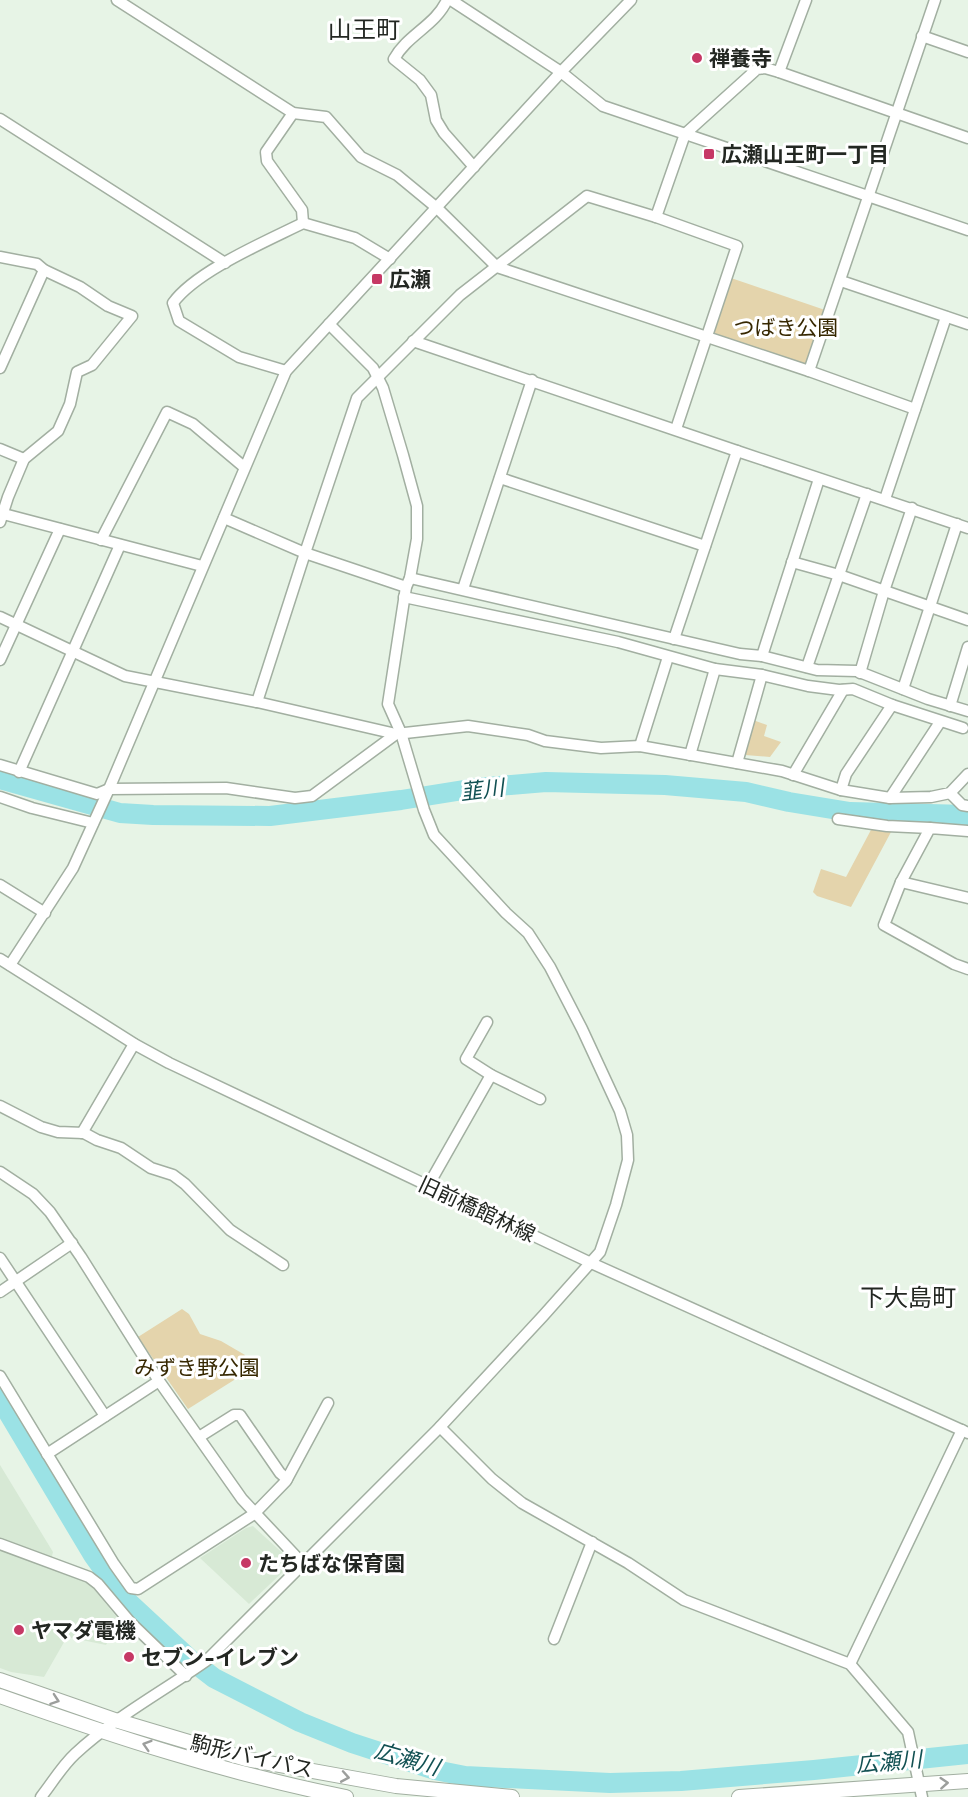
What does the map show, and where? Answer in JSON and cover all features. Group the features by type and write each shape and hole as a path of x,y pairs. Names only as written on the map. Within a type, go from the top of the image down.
{"main road":[{"name":"駒形バイパス","path":"0,1680 115,1720 246,1759 396,1786 512,1797"},
{"name":"駒形バイパス","path":"0,1696 103,1732 238,1772 346,1797"},
{"path":"739,1797 968,1781"}],"street":[{"path":"117,0 293,113 326,117 361,157 397,175 437,208 497,267 809,371 915,409"},
{"path":"474,167 444,133 436,120 431,96 420,80 394,59 399,50 441,12 449,0 561,72 603,106 968,230"},
{"path":"5,962 45,913 73,868 109,789 286,371 561,72 631,0"},
{"path":"779,72 806,0"},
{"path":"809,371 935,0"},
{"path":"922,36 968,52"},
{"path":"656,217 685,134 757,69 765,68 779,72 968,138"},
{"path":"293,113 266,152 267,160 302,210 303,223"},
{"path":"0,119 225,263"},
{"path":"257,702 357,398 460,295 586,196 656,217 737,246 705,336 676,429"},
{"path":"286,371 239,357 179,321 173,303 180,292 225,263 303,223 355,238 390,259"},
{"path":"0,257 37,264 44,270 80,287 108,306 132,316 92,365 77,372 70,404 58,431 24,459 1,516 202,566"},
{"path":"0,368 44,270"},
{"path":"841,280 968,324"},
{"path":"885,499 946,317"},
{"path":"41,1797 74,1755 115,1720 206,1661 440,1427 543,1316 600,1252 628,1160 627,1135 620,1112 582,1029 550,967 528,933 506,913 434,836 423,808 388,704 417,539 417,506 383,388 373,368 329,324"},
{"path":"413,341 676,429 737,452 963,526 931,607 903,689"},
{"path":"463,589 532,380"},
{"path":"101,540 167,412 193,423 244,467"},
{"path":"0,449 24,459"},
{"path":"674,639 737,452"},
{"path":"500,478 705,546"},
{"path":"762,656 819,479"},
{"path":"807,667 867,494"},
{"path":"860,673 912,508"},
{"path":"224,518 305,553 407,587 715,669 762,675 808,686 853,689 892,705 963,728"},
{"path":"0,660 60,529"},
{"path":"19,772 120,545"},
{"path":"792,562 839,575 968,620"},
{"path":"407,587 463,589 740,654 762,656 817,670 860,673 968,711"},
{"path":"0,617 126,676 398,733 468,726 528,735 545,741 601,747 640,746 737,763 793,775 841,790 890,798 931,797 950,793 968,774"},
{"path":"950,705 968,647"},
{"path":"640,746 668,657"},
{"path":"690,755 715,669"},
{"path":"737,763 762,675"},
{"path":"793,775 843,690"},
{"path":"841,790 846,774 892,705"},
{"path":"890,798 940,722"},
{"path":"0,765 98,794 109,789 226,788 295,798 312,796 398,733"},
{"path":"950,793 962,805 968,806"},
{"path":"0,797 32,808 94,821"},
{"path":"838,819 888,826 968,831"},
{"path":"930,828 902,882 884,925 954,964 968,969"},
{"path":"902,882 968,898"},
{"path":"0,885 45,913"},
{"name":"旧前橋館林線","path":"5,962 134,1044 169,1063 589,1262 965,1432"},
{"path":"487,1022 466,1059 491,1075 540,1099"},
{"path":"82,1133 134,1044"},
{"path":"428,1186 491,1075"},
{"path":"0,1106 40,1127 58,1132 82,1133 121,1148 151,1168 179,1179 230,1230 283,1265"},
{"path":"0,1172 33,1194 50,1212 159,1381 220,1469 254,1514 303,1564"},
{"path":"0,1292 72,1243"},
{"path":"0,1258 105,1416"},
{"path":"0,1376 114,1564 130,1588 134,1590 254,1514 287,1479 328,1403"},
{"path":"47,1454 159,1381"},
{"path":"199,1437 234,1415 240,1415 280,1473 287,1479"},
{"path":"440,1427 492,1479 522,1503 628,1563 684,1600 850,1665 904,1725 913,1751 920,1784"},
{"path":"850,1665 965,1432"},
{"path":"554,1639 592,1542"},
{"path":"0,1544 89,1577 98,1584 130,1622 189,1673"}],"shaded area":[{"path":"0,1465 53,1552 49,1568 89,1583 119,1620 106,1645 67,1637 44,1677 0,1668"},
{"name":"たちばな保育園","path":"253,1526 288,1558 287,1568 249,1604 200,1558 246,1528"}],"green space":[{"name":"つばき公園","path":"731,278 825,310 807,362 803,364 716,335 713,328"},
{"path":"753,720 767,725 764,736 781,742 770,757 745,755"},
{"path":"872,828 891,832 851,907 817,896 813,892 821,869 846,877"},
{"name":"みずき野公園","path":"182,1309 189,1314 200,1334 221,1341 245,1355 236,1371 242,1375 188,1409 138,1337"}],"waterway":[{"name":"韮川","path":"0,779 120,813 153,815 270,816 476,788 546,782 665,785 746,792 850,812 968,815"},
{"name":"広瀬川","path":"0,1399 93,1555 123,1597 192,1661 214,1678 300,1722 352,1743 435,1770 465,1776 610,1783 681,1781 968,1754"}],"place":[{"name":"禅養寺","path":"697,58"},
{"name":"広瀬山王町一丁目","path":"709,154"},
{"name":"広瀬","path":"377,279"},
{"name":"たちばな保育園","path":"246,1563"},
{"name":"ヤマダ電機","path":"19,1630"},
{"name":"セブン-イレブン","path":"129,1657"}],"district":[{"name":"山王町","path":"364,30"},
{"name":"下大島町","path":"908,1298"}]}
